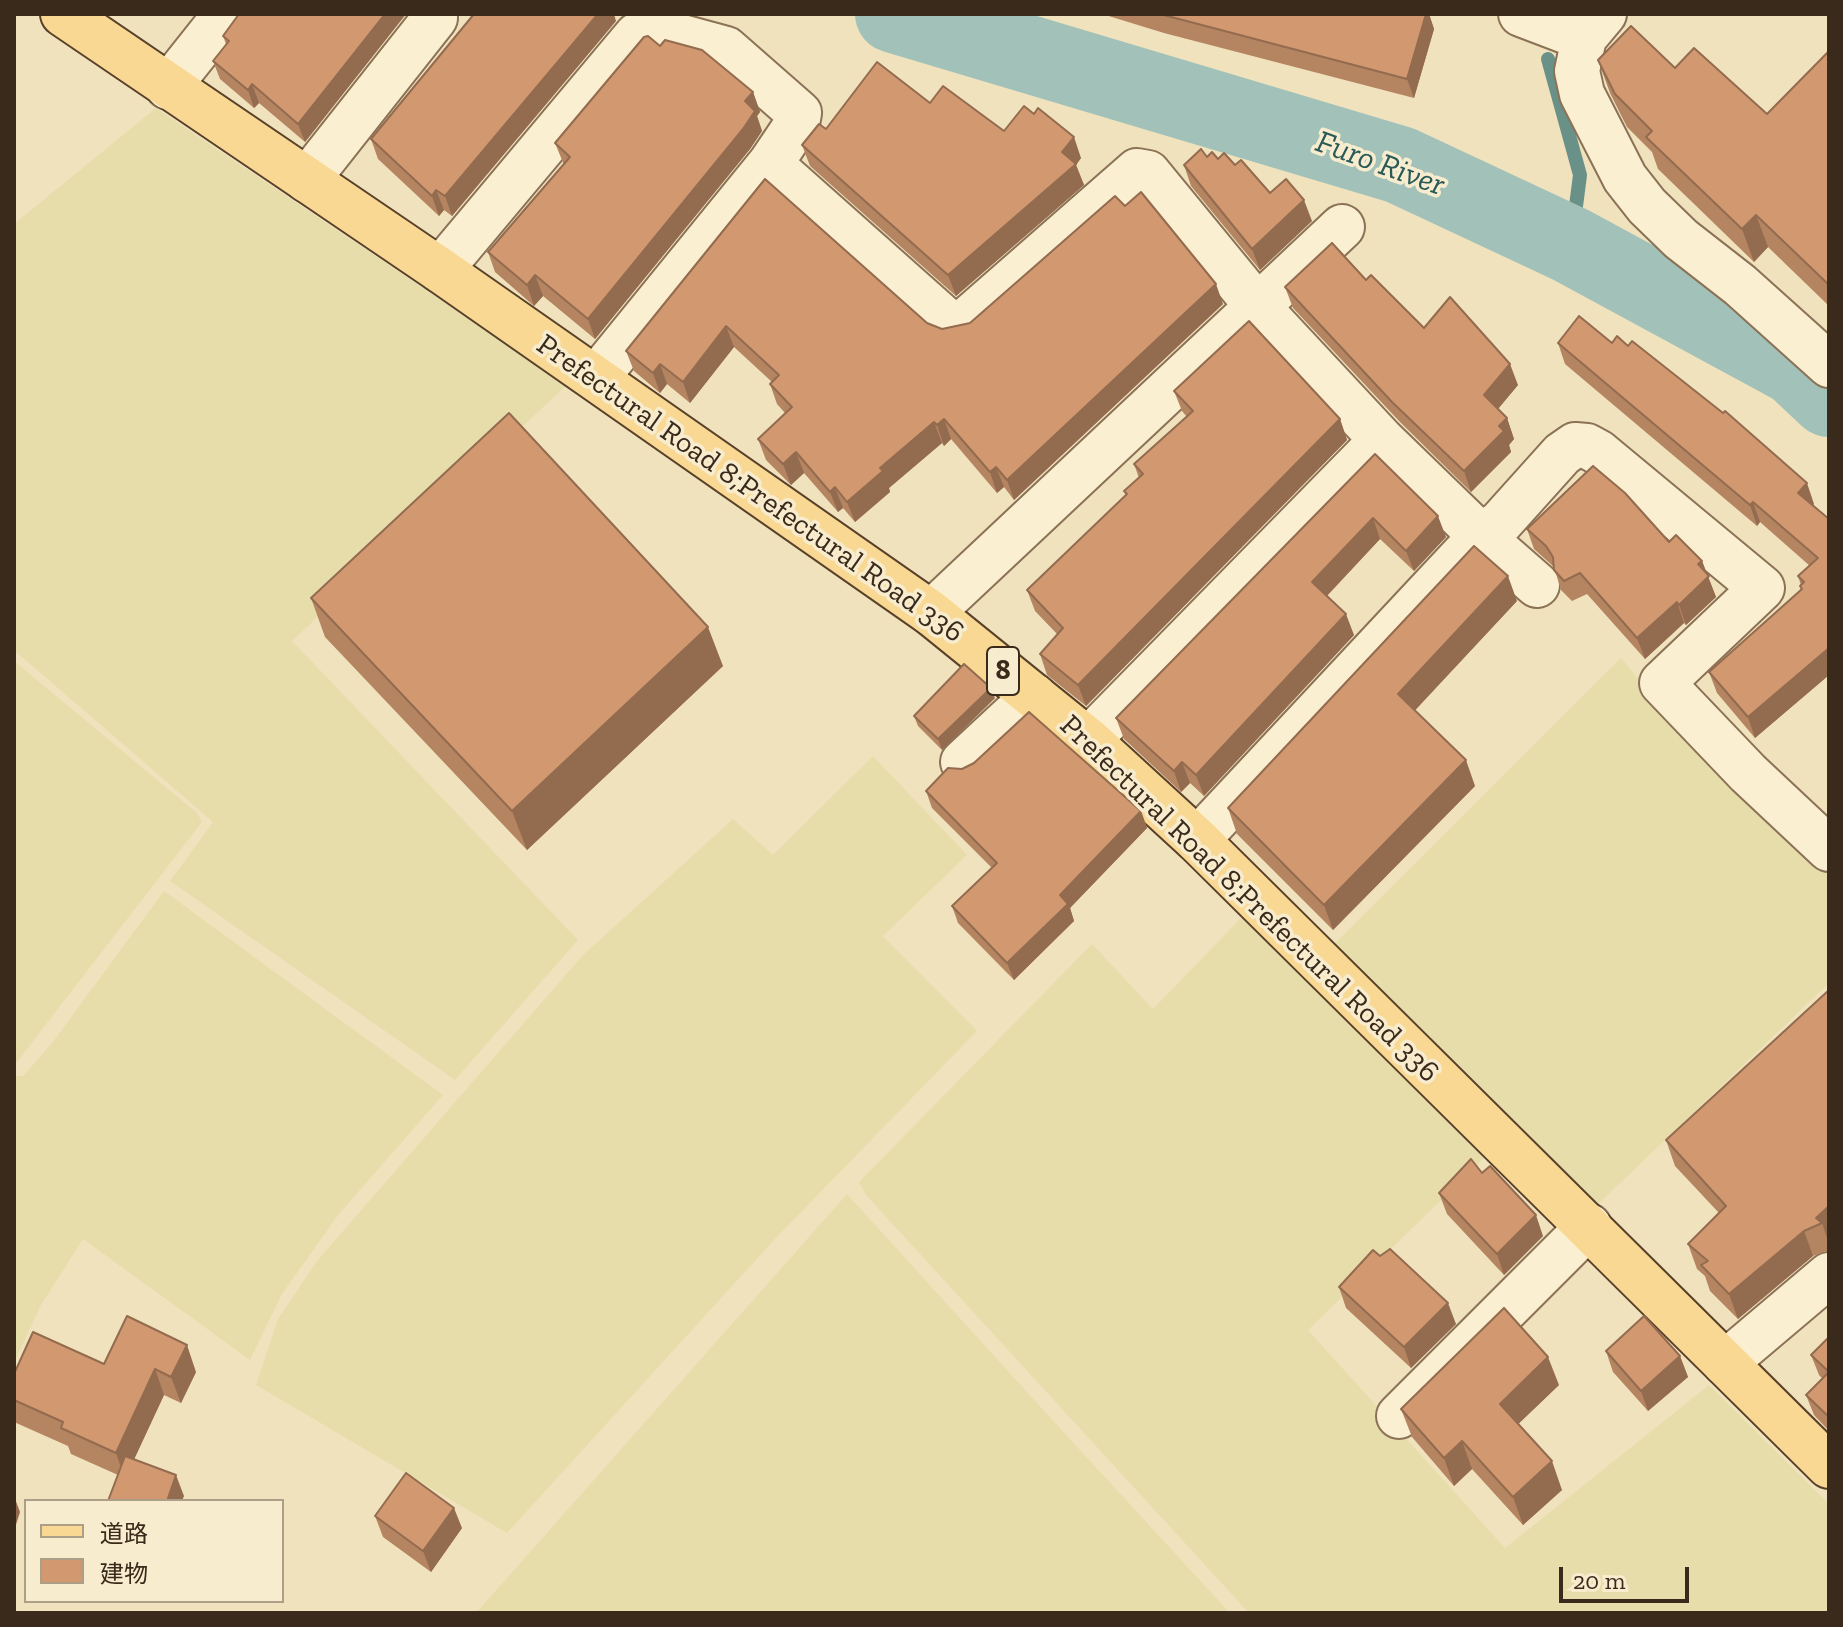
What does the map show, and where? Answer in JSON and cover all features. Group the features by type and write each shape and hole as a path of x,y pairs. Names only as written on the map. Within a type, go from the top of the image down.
{"main road":[{"name":"Prefectural Road 8;Prefectural Road 336","path":"63,14 440,270 931,613 1088,740 1197,840 1829,1466"}],"street":[{"path":"168,87 226,14"},
{"path":"1521,14 1594,26 1577,71 1582,94 1625,178 1647,206 1681,239 1740,285 1829,365"},
{"path":"307,180 435,18"},
{"path":"440,270 637,35 656,30 726,49 799,113 797,124 770,164 596,378"},
{"path":"770,164 951,325 961,325 1137,171 1148,173 1258,307 1382,440 1481,536 1537,585"},
{"path":"931,613 1342,227"},
{"path":"1088,740 1382,440"},
{"path":"1197,840 1481,536 1500,523 1562,454 1575,445 1587,446 1762,588 1662,683 1748,773 1829,849"},
{"path":"963,762 1034,696"},
{"path":"1399,1416 1589,1226"},
{"path":"1725,1363 1829,1275"}],"shaded area":[{"path":"156,108 567,385 292,641 578,940 455,1080 170,881 213,822 14,650 14,224"},
{"path":"1621,658 1684,733 1829,868 1829,983 1592,1210 1333,945"},
{"path":"14,661 197,813 202,822 17,1062 14,1061"},
{"path":"873,756 967,855 883,936 977,1031 774,1240 507,1533 256,1385 278,1319 317,1261 582,956 733,819 773,855"},
{"path":"164,891 443,1095 339,1214 282,1294 250,1360 83,1239 41,1305 14,1363 14,1076 23,1076 52,1043"},
{"path":"1242,917 1484,1158 1308,1330 1505,1548 1709,1385 1829,1504 1829,1613 1249,1613 866,1195 859,1182 1092,944 1153,1009"},
{"path":"847,1194 1057,1425 1230,1613 476,1613"}],"building":[{"path":"239,14 385,14 298,124 252,84 248,90 213,61 229,41 223,36"},
{"path":"474,14 598,14 445,196 436,190 432,196 371,139"},
{"path":"1160,14 1426,14 1407,79"},
{"path":"1631,26 1675,68 1694,48 1767,114 1829,51 1829,285 1756,215 1742,229 1646,137 1652,131 1615,94 1598,60"},
{"path":"648,36 660,46 665,40 702,50 753,92 745,101 755,111 588,319 535,275 527,285 488,252 570,157 555,143"},
{"path":"877,62 930,103 943,86 1004,131 1024,106 1034,114 1038,108 1074,137 1062,152 1076,164 948,275 802,145 819,124 826,129"},
{"path":"1201,149 1207,157 1212,152 1218,159 1224,153 1235,165 1241,160 1270,193 1286,179 1304,200 1252,249 1184,165"},
{"path":"765,179 927,323 942,329 970,323 1115,196 1125,206 1141,192 1216,284 1007,480 996,467 990,472 944,419 937,425 934,422 880,468 883,471 847,502 835,487 830,492 796,452 783,464 758,439 792,407 770,384 779,375 726,326 683,382 660,364 653,373 626,351"},
{"path":"1332,243 1366,280 1371,275 1424,328 1450,297 1510,364 1484,395 1507,418 1499,426 1504,431 1464,471 1392,402 1285,287"},
{"path":"1579,316 1612,343 1617,336 1628,346 1632,341 1723,413 1725,411 1807,483 1798,493 1829,519 1829,648 1748,717 1709,672 1802,589 1800,586 1804,582 1798,576 1818,558 1753,502 1750,505 1558,343"},
{"path":"1249,321 1340,419 1078,685 1040,654 1063,628 1027,590 1127,494 1124,491 1143,474 1134,464 1193,411 1174,391"},
{"path":"509,413 708,627 512,811 311,598"},
{"path":"1375,454 1438,516 1406,551 1373,518 1312,582 1346,614 1196,775 1182,762 1174,771 1116,718"},
{"path":"1593,466 1625,493 1669,542 1676,535 1702,561 1698,564 1709,576 1637,638 1580,573 1564,581 1554,570 1553,557 1546,546 1527,529"},
{"path":"1474,546 1508,576 1398,694 1466,760 1324,905 1228,808"},
{"path":"964,664 991,688 938,739 914,716"},
{"path":"1029,712 1141,811 1060,895 1068,904 1007,963 952,906 997,863 926,791 948,768 962,769 974,763"},
{"path":"1829,990 1829,1206 1816,1218 1822,1223 1804,1231 1729,1294 1701,1265 1708,1261 1688,1244 1726,1206 1666,1140"},
{"path":"1471,1159 1482,1173 1490,1166 1536,1215 1497,1254 1439,1193"},
{"path":"1390,1249 1448,1303 1404,1347 1339,1287 1373,1250 1380,1256"},
{"path":"1504,1308 1548,1357 1500,1404 1552,1461 1513,1497 1462,1441 1444,1458 1401,1409"},
{"path":"127,1316 187,1345 171,1377 155,1369 116,1453 61,1428 63,1422 14,1400 14,1374 33,1332 104,1364"},
{"path":"1644,1316 1680,1356 1641,1391 1606,1351"},
{"path":"1829,1337 1829,1372 1811,1355"},
{"path":"1829,1372 1829,1417 1806,1395"},
{"path":"125,1456 176,1475 168,1499 109,1499"},
{"path":"406,1473 454,1508 423,1551 375,1516"}],"waterway":[{"name":"Furo River","path":"894,14 1400,165 1571,245 1796,367 1829,398"},
{"path":"1548,59 1580,175 1571,245"}]}
